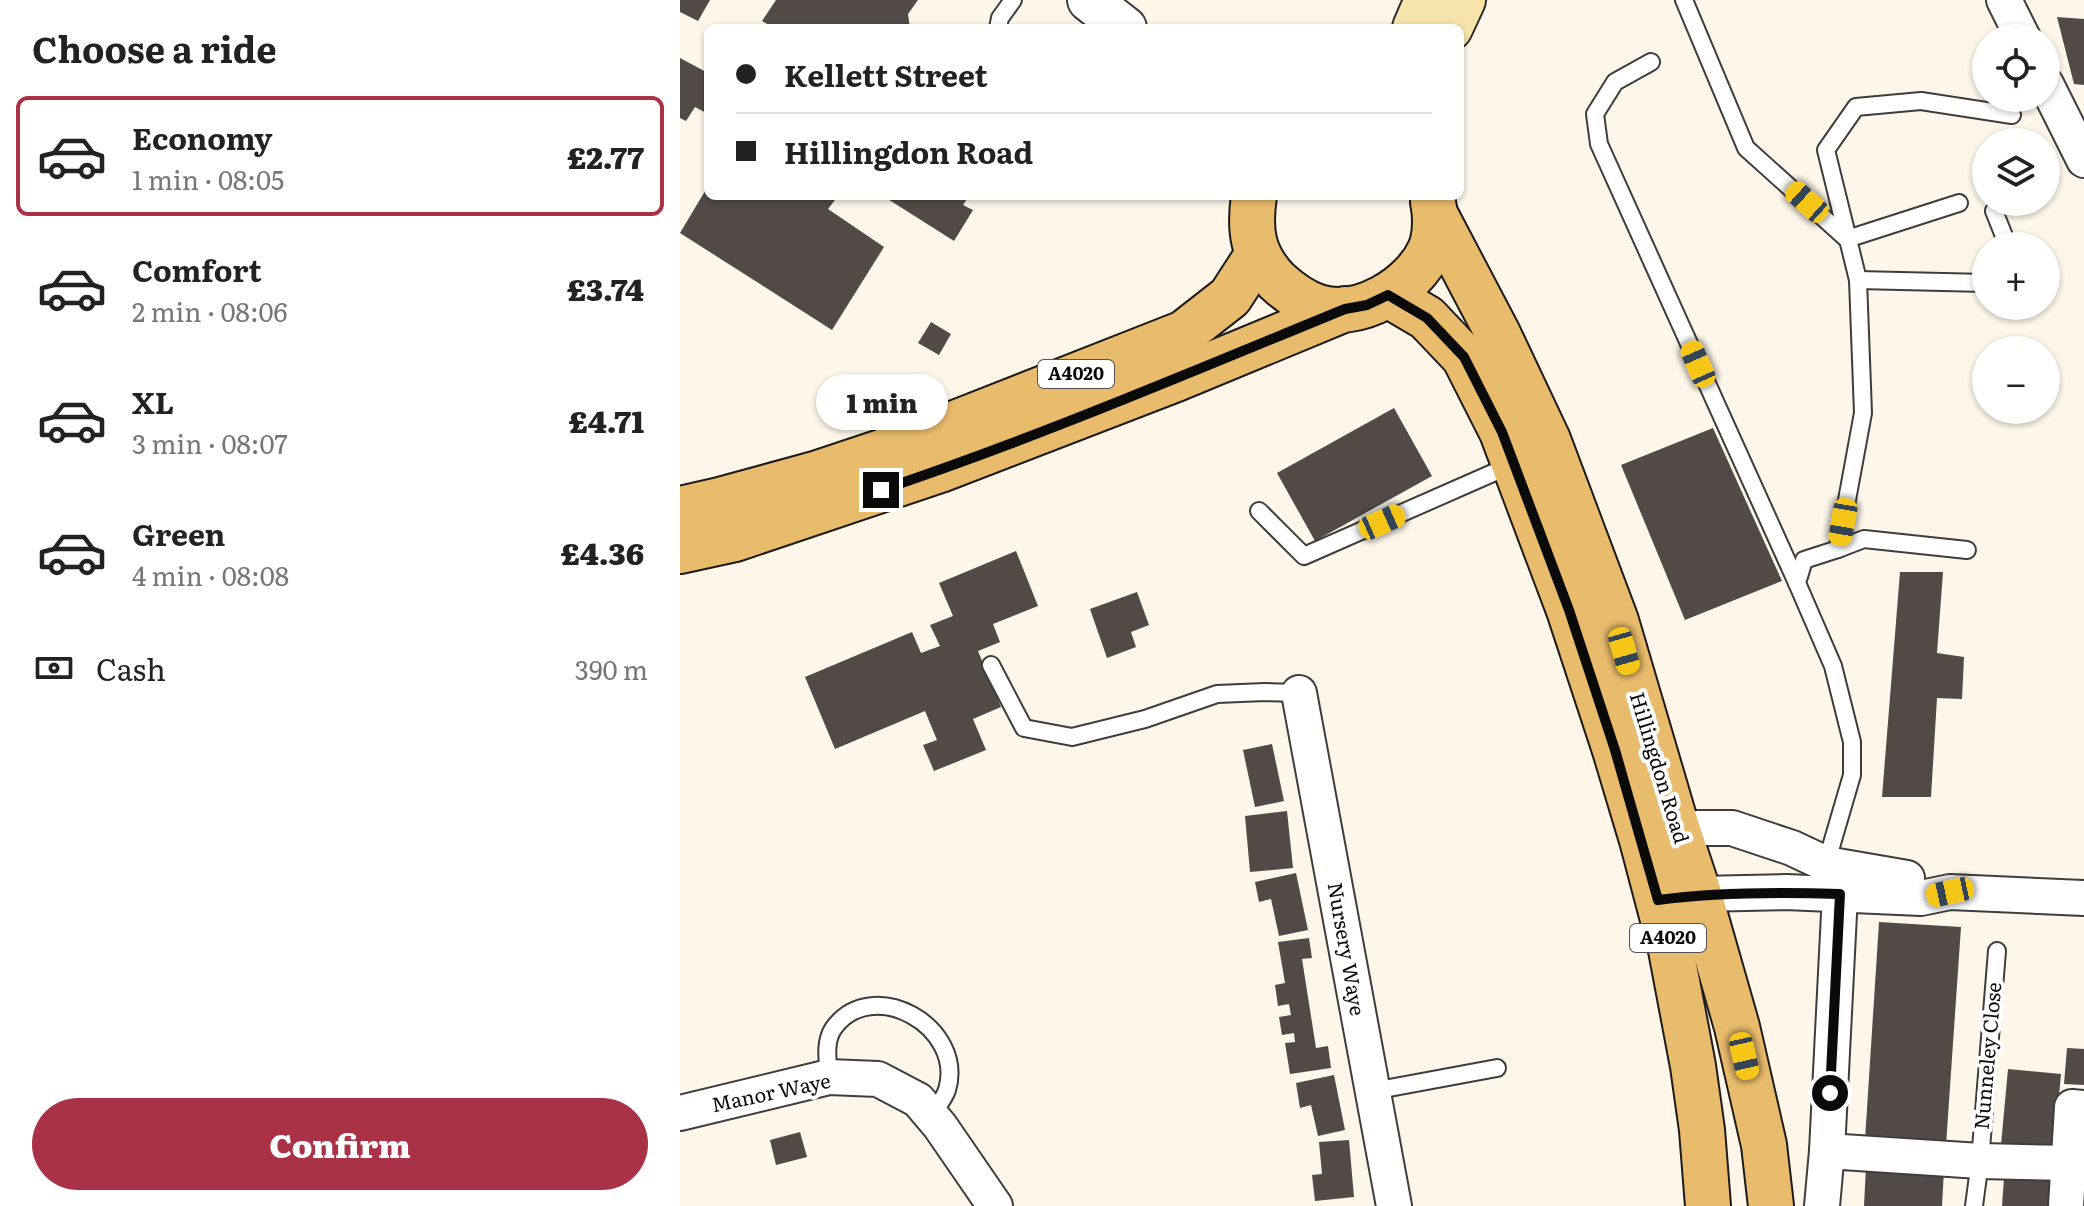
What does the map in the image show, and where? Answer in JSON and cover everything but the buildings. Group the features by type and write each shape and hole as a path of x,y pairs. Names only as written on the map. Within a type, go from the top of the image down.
{"main road":[{"path":"1417,24 1427,0"},
{"path":"1452,24 1463,0"},
{"name":"A4020","path":"1253,200 1250,222 1258,254 1267,270 1290,293 1319,308 1345,309"},
{"name":"A4020","path":"680,551 735,539 940,470 1176,379 1345,309 1367,305 1388,295 1412,277 1431,249 1434,206"},
{"name":"Hillingdon Road","path":"1434,206 1548,440 1616,621 1659,834 1679,897 1737,1027 1764,1145 1771,1206"},
{"name":"A4020","path":"680,509 815,474 884,451 1184,333 1230,297 1258,254"},
{"name":"Hillingdon Road","path":"1388,295 1427,318 1464,357 1502,432 1569,610 1615,750 1659,834"},
{"name":"Hillingdon Road","path":"1679,897 1671,950 1693,1066 1708,1206"}],"street":[{"path":"1089,0 1120,24"},
{"path":"2004,0 2016,24"},
{"path":"2060,102 2074,121 2084,160"},
{"name":"Nursery Waye","path":"1299,693 1394,1206"},
{"path":"1659,834 1732,828 1792,848 1833,879"},
{"path":"1822,1206 1827,1151 1833,879"},
{"path":"1679,897 1786,892 1833,879 1922,881 1950,892 2084,898"},
{"name":"Manor Waye","path":"680,1113 829,1077 878,1079 918,1100 995,1206"},
{"path":"2066,1206 2072,1107 2084,1108"},
{"path":"1827,1151 2068,1163"}],"lane":[{"path":"999,24 1013,0"},
{"path":"1684,0 1746,148 1847,239"},
{"path":"1651,62 1615,82 1601,103 1595,114 1599,144 1833,666 1852,742 1852,775 1833,879"},
{"path":"1838,549 1863,413 1858,280 1826,150 1856,107 1921,101 2012,115"},
{"path":"1847,239 1959,203"},
{"path":"1858,280 1972,283"},
{"path":"1259,511 1304,556 1513,464"},
{"path":"1797,583 1804,560 1864,539 1967,550"},
{"path":"991,665 1024,728 1072,737 1145,719 1217,694 1299,693"},
{"name":"Nunneley Close","path":"1974,1206 1997,951"},
{"path":"829,1077 827,1048 832,1030 850,1013 873,1005 904,1011 927,1023 940,1038 948,1061 950,1079 946,1094 931,1115"},
{"path":"1373,1091 1497,1068"}],"route":[{"path":"881,490 1051,428 1345,309 1367,305 1388,295 1427,318 1464,357 1502,432 1569,610 1615,750 1658,900 1699,894 1840,894 1830,1093"}]}
